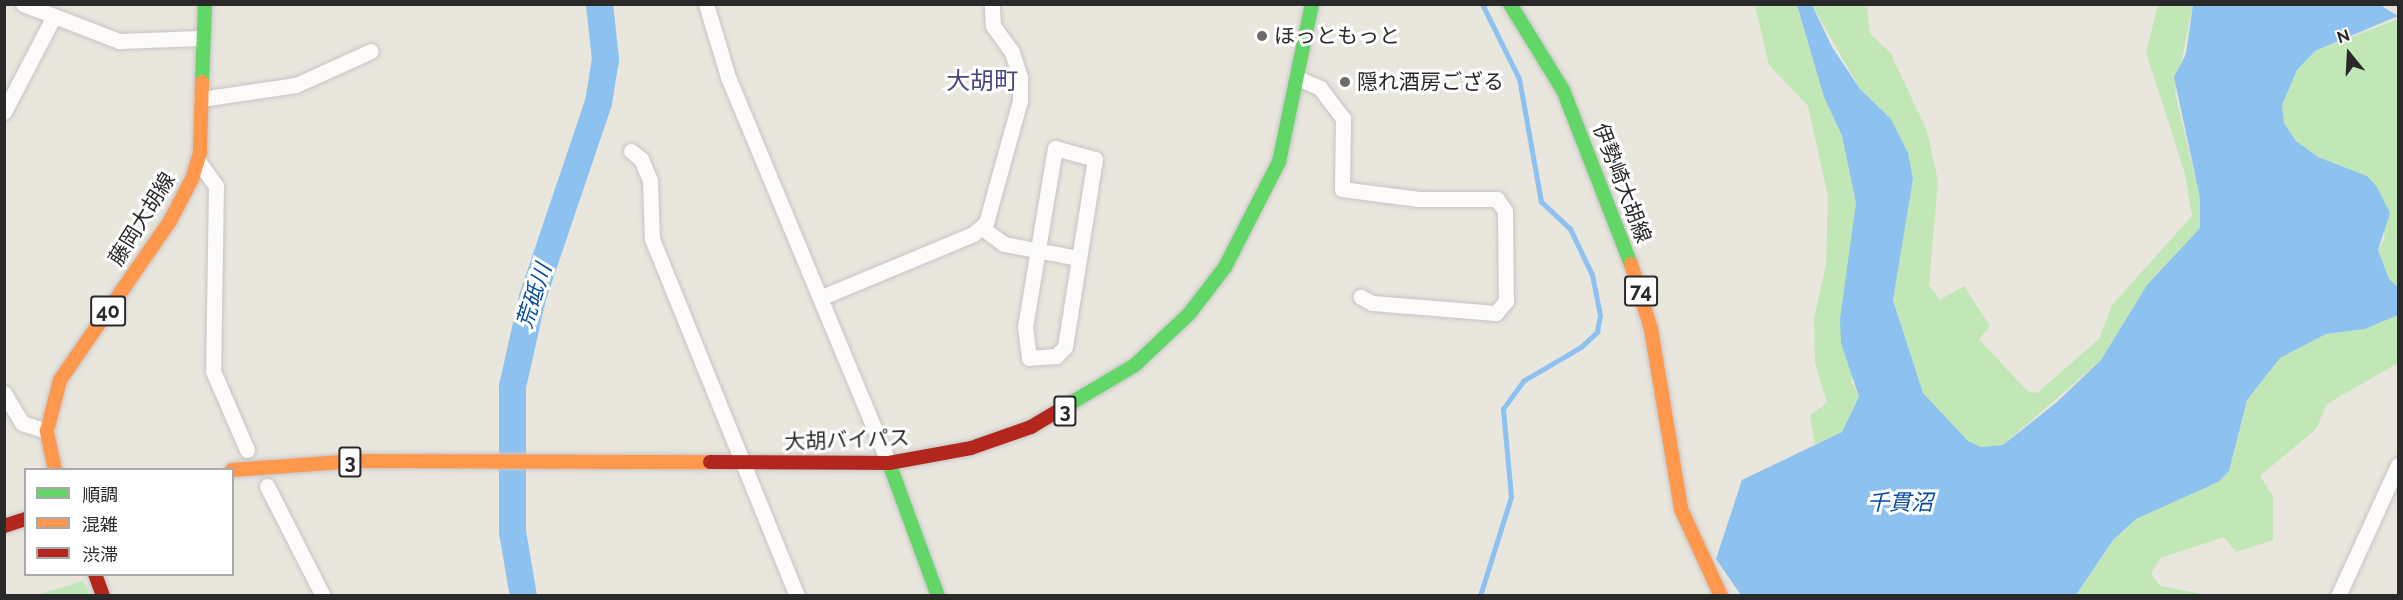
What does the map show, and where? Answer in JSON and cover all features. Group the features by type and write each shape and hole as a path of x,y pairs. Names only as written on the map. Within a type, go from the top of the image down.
{"main road":[{"name":"藤岡大胡線","path":"55,468 47,431 60,380 170,221 198,161 201,99 200,38 205,4"},
{"name":"大胡バイパス","path":"234,470 303,463 467,461 889,463 971,448 1031,428 1110,384 1169,335 1207,293 1253,221 1279,162 1300,79 1312,4"},
{"name":"伊勢崎大胡線","path":"1510,4 1563,90 1645,302 1681,509 1721,596"},
{"path":"889,463 938,596"},
{"path":"4,526 24,520"},
{"path":"96,576 103,596"}],"street":[{"path":"23,4 119,41 200,38"},
{"path":"706,4 728,77 822,297 889,463"},
{"path":"982,228 1020,100 1020,77 1012,52 993,26 992,4"},
{"path":"4,112 54,16"},
{"path":"201,99 296,85 371,51"},
{"path":"1300,79 1320,88 1343,118 1342,189 1418,199 1497,199 1505,211 1506,301 1496,313 1372,303 1361,297"},
{"path":"631,151 641,159 650,180 652,239 797,596"},
{"path":"1051,152 1094,155 1078,258 1063,352 1029,358 1025,327 1051,152"},
{"path":"198,161 216,186 213,371 247,450"},
{"path":"822,297 982,228"},
{"path":"982,228 1004,244 1078,258"},
{"path":"4,393 22,423 47,431"},
{"path":"2337,596 2398,465"},
{"path":"267,486 323,596"}],"green space":[{"path":"1755,5 1797,5 1824,97 1842,136 1856,203 1852,382 1859,397 1842,432 1815,445 1810,415 1827,403 1815,363 1814,319 1826,264 1828,196 1808,106 1769,65"},
{"path":"1812,5 1867,5 1870,34 1890,52 1927,131 1938,181 1929,285 1940,300 1964,286 1990,326 1979,339 2027,391 2037,393 2099,339 2112,305 2192,216 2185,174 2146,52 2158,5 2193,5 2175,92 2200,198 2200,228 2147,285 2101,360 2003,445 1981,447 1968,441 1923,393 1893,300 1913,180 1891,119 1860,89"},
{"path":"2398,19 2398,287 2389,279 2378,250 2385,238 2367,176 2318,157 2296,141 2284,123 2282,105 2297,70 2315,51"},
{"path":"2398,315 2398,363 2327,404 2316,429 2260,476 2273,496 2273,540 2236,552 2224,537 2160,558 2151,574 2160,586 2208,595 2076,596 2113,540 2136,519 2218,482 2229,471 2247,400 2280,358 2326,334 2365,329"},
{"path":"83,581 90,595 33,596"}],"water":[{"name":"千貫沼","path":"1797,5 1812,5 1832,47 1860,89 1891,119 1908,153 1913,179 1893,300 1923,393 1968,441 1981,447 2003,445 2057,402 2101,360 2147,285 2200,228 2200,198 2174,77 2186,54 2193,5 2380,5 2398,16 2315,51 2297,70 2282,105 2284,123 2296,141 2318,157 2367,176 2377,187 2390,213 2378,250 2389,279 2398,287 2398,315 2365,329 2326,334 2280,358 2247,400 2229,471 2218,482 2136,519 2113,540 2076,595 1741,595 1716,559 1742,480 1842,432 1859,397 1841,343 1840,319 1856,203 1842,136 1824,97"}],"waterway":[{"name":"荒砥川","path":"523,596 512,531 512,386 532,297 598,102 605,59 599,4"},
{"path":"1480,596 1511,497 1503,409 1523,381 1581,347 1597,332 1600,315 1592,275 1570,229 1541,202 1519,79 1482,4"}],"traffic: fast":[{"path":"202,82 205,4"},
{"path":"1066,406 1135,365 1189,314 1225,267 1279,162 1312,4"},
{"path":"1510,4 1563,90 1631,264"},
{"path":"889,463 938,596"}],"traffic: slow":[{"path":"55,468 47,431 60,380 170,221 192,179 200,152 202,82"},
{"path":"1631,264 1651,329 1681,509 1721,596"},
{"path":"234,470 356,461 710,462"}],"traffic: jam":[{"path":"710,462 889,463 971,448 1031,427 1066,406"},
{"path":"4,526 24,520"},
{"path":"96,576 103,596"}],"place":[{"name":"ほっともっと","path":"1262,36"},
{"name":"隠れ酒房ござる","path":"1345,82"}],"district":[{"name":"大胡町","path":"982,81"}]}
